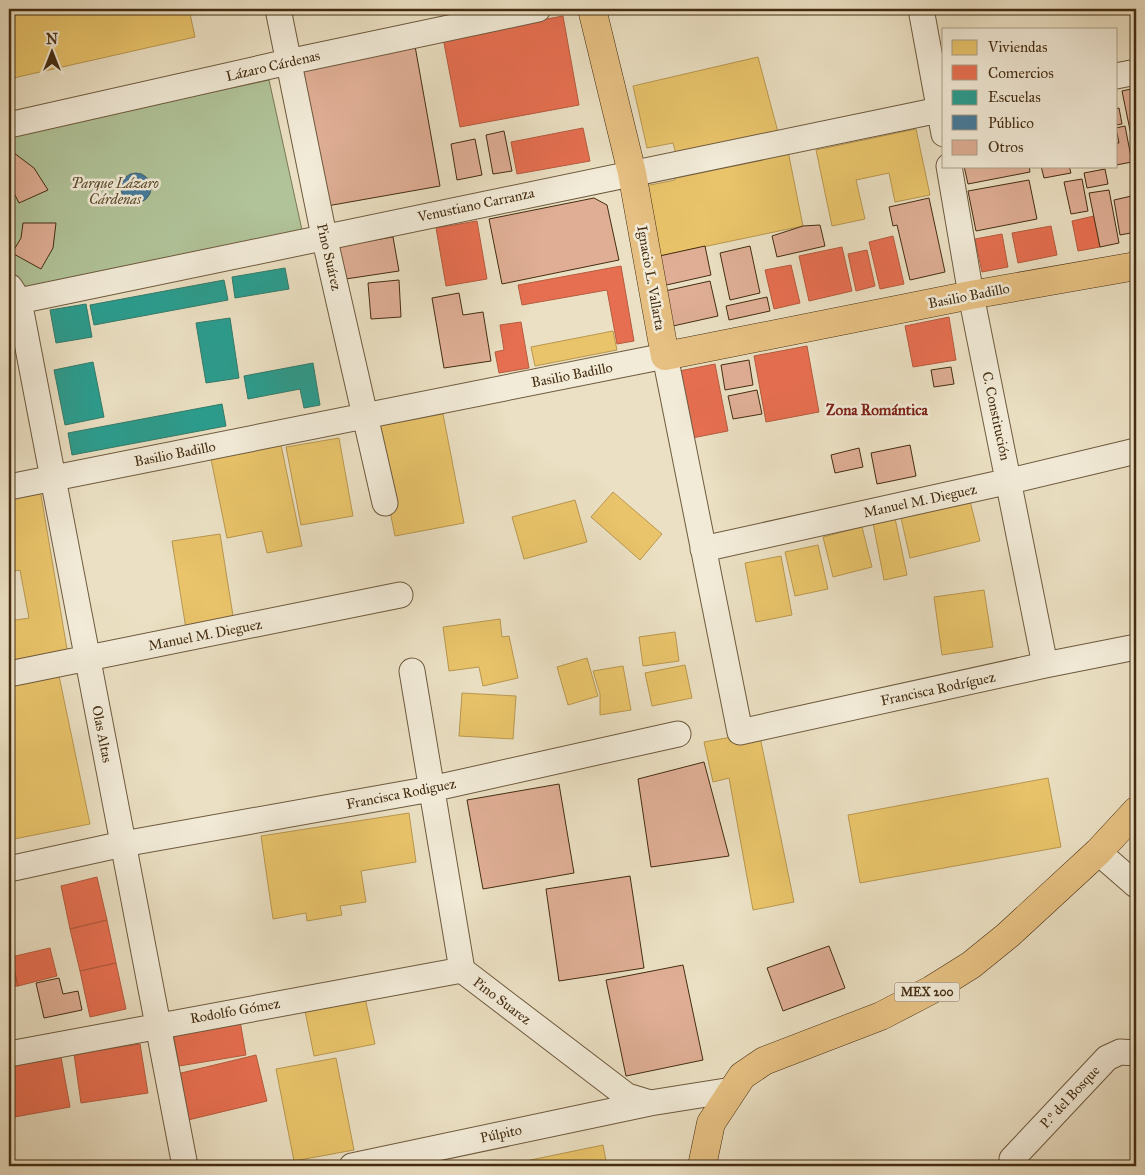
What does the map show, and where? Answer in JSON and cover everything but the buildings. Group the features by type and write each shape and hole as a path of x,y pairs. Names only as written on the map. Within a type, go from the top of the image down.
{"main road":[{"name":"Ignacio L. Vallarta","path":"592,9 632,173 665,356"},
{"name":"Basilio Badillo","path":"665,356 971,295 1136,266"},
{"name":"MEX 200","path":"702,1166 710,1123 742,1076 764,1061 881,1016 931,990 963,970 1008,935 1098,852 1136,811"}],"street":[{"name":"Pino Suárez","path":"278,9 324,236 385,503"},
{"name":"Lázaro Cárdenas","path":"9,125 288,62 538,9"},
{"path":"921,9 942,109"},
{"path":"1118,76 1136,72"},
{"name":"Venustiano Carranza","path":"12,296 324,236 942,109"},
{"name":"C. Constitución","path":"949,168 971,295 1010,481 1045,665"},
{"name":"Olas Altas","path":"12,296 53,478 185,1166"},
{"name":"Basilio Badillo","path":"9,487 665,356"},
{"name":"Ignacio L. Vallarta","path":"665,356 740,732"},
{"name":"Manuel M. Dieguez","path":"703,549 1136,451"},
{"name":"Manuel M. Dieguez","path":"9,674 400,594"},
{"name":"Francisca Rodríguez","path":"740,732 1136,647"},
{"name":"Pino Suarez","path":"412,671 462,970 627,1096 650,1103 732,1090"},
{"name":"Francisca Rodiguez","path":"123,844 431,789 678,734"},
{"path":"9,869 123,844"},
{"path":"1098,852 1136,885"},
{"name":"Rodolfo Gómez","path":"9,1054 462,970"},
{"name":"P.º del Bosque","path":"1012,1159 1107,1058 1120,1052 1136,1052"},
{"name":"Púlpito","path":"352,1166 650,1103"}],"green space":[{"name":"Parque Lázaro Cárdenas","path":"269,80 302,230 14,291 9,279 9,135"}],"district":[{"name":"Zona Romántica","path":"877,410"}]}
